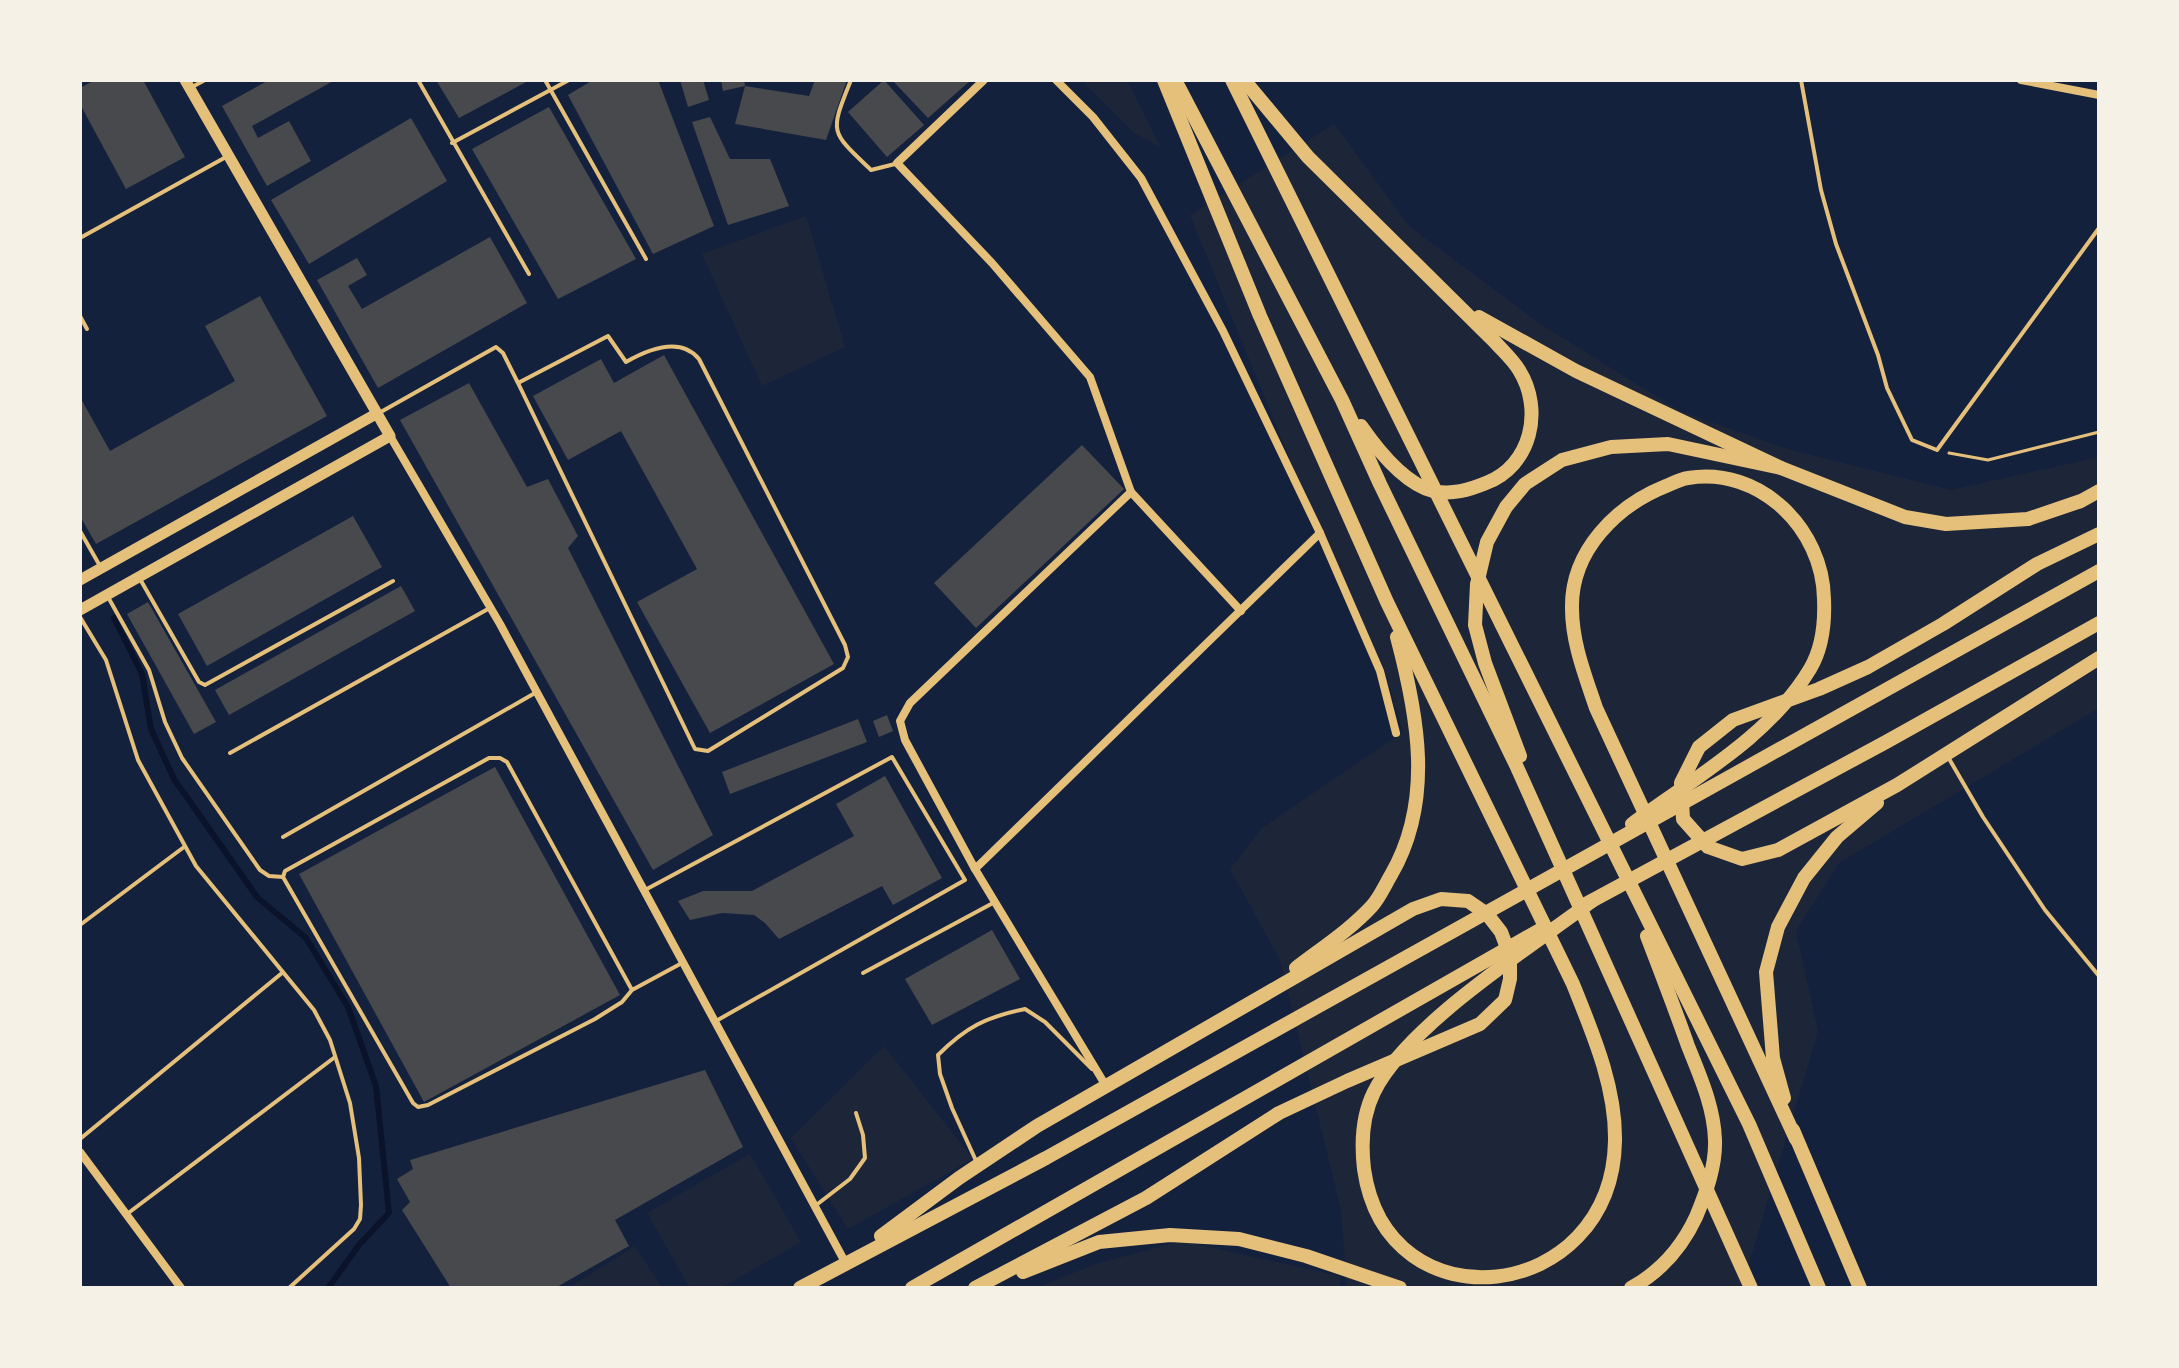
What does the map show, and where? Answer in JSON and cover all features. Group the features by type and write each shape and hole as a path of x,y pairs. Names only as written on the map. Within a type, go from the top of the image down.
{"highway":[{"path":"1164,80 1260,316 1387,602 1573,984 1595,1040 1609,1091 1615,1138 1613,1167 1604,1200 1585,1230 1557,1256 1526,1271 1497,1279 1467,1278 1439,1269 1408,1251 1383,1222 1367,1188 1362,1153 1364,1120 1375,1090 1397,1060 1427,1028 1467,995 1592,901"},
{"path":"1175,80 1342,400 1516,765 1751,1288"},
{"path":"1232,80 1292,207 1749,1124 1819,1288"},
{"path":"1244,80 1308,157 1459,304 1519,370 1528,389 1532,412 1530,437 1518,462 1496,479 1464,492 1432,490 1401,473 1373,443 1342,400"},
{"path":"1459,304 1529,347 1576,371 1781,468 1905,517 1946,524 2028,519 2081,501 2099,491"},
{"path":"1570,885 1485,663 1475,625 1477,584 1487,542 1506,507 1525,484 1562,460 1611,447 1668,444 1781,468"},
{"path":"1589,856 1735,748 1792,696 1812,665 1822,636 1825,608 1819,561 1808,538 1786,508 1753,486 1722,477 1687,478 1648,493 1615,515 1591,544 1576,574 1571,607 1577,650 1596,708 1796,1139 1860,1288"},
{"path":"2099,534 2037,564 1868,667 1819,689 1733,720 1699,747 1681,783 1683,819 1708,847 1742,859 1778,850 1897,785 2099,658"},
{"path":"800,1288 1046,1158 1912,678 2099,571"},
{"path":"1209,1028 1280,980 1355,922 1374,903 1408,839 1417,806 1419,767 1411,688 1387,602"},
{"path":"912,1288 1592,901 2099,623"},
{"path":"1796,1139 1773,1058 1766,972 1778,927 1804,878 1837,837 1897,785"},
{"path":"1617,857 1706,1093 1715,1142 1714,1165 1689,1232 1670,1258 1631,1288"},
{"path":"845,1262 1037,1126 1413,909 1441,899 1468,901 1487,914 1501,932 1510,956 1510,979 1505,1000 1480,1024 1279,1113 1146,1198 975,1288"},
{"path":"986,1288 1099,1242 1170,1235 1239,1239 1306,1256 1400,1288"}],"street":[{"path":"984,80 897,163 992,263 1090,377 1131,492 1241,611"},
{"path":"1056,80 1093,117 1141,178 1230,344 1320,533 1380,671 1396,733"},
{"path":"2021,80 2099,95"},
{"path":"188,84 537,692 845,1262"},
{"path":"80,580 376,414"},
{"path":"80,610 390,436"},
{"path":"1106,1086 975,869 905,740 900,721 910,703 1131,492"},
{"path":"975,869 1320,533"},
{"path":"80,1152 181,1288"}],"lane":[{"path":"188,84 205,80"},
{"path":"418,80 529,274"},
{"path":"545,80 646,259"},
{"path":"452,143 569,80"},
{"path":"851,80 835,121 836,131 871,170 897,163"},
{"path":"1801,80 1821,190 1836,244 1878,355 1887,388 1912,440 1937,450 2099,228"},
{"path":"80,238 228,156"},
{"path":"80,316 87,329"},
{"path":"376,414 496,347 503,353 695,749 708,751 843,668 848,657 845,645 695,354 683,348 659,348 626,362 608,336 518,383"},
{"path":"80,531 101,568"},
{"path":"139,577 199,682 205,685 393,581"},
{"path":"107,595 149,670 165,722 195,780 260,870 269,876 283,877"},
{"path":"230,753 490,608"},
{"path":"80,617 106,660 138,760 184,846 196,866 314,1010 336,1056 350,1103 359,1158 360,1219 354,1229 289,1288"},
{"path":"283,837 537,692"},
{"path":"1947,754 1983,817 2045,910 2099,976"},
{"path":"645,890 892,757 965,880 716,1021"},
{"path":"632,990 520,784 507,762 500,758 489,758 285,871 283,877 418,1107 428,1105 595,1019 622,1002 632,990 684,962"},
{"path":"80,925 184,846"},
{"path":"863,973 996,901"},
{"path":"80,1139 283,973"},
{"path":"978,1165 940,1074 938,1055 960,1033 993,1015 1025,1009 1045,1022 1097,1074"},
{"path":"127,1214 336,1056"},
{"path":"815,1206 850,1179 865,1158 863,1135 856,1113"}],"path":[{"path":"1937,450 1988,460 2099,432"}],"shaded area":[{"path":"1081,80 1127,80 1161,148 1133,132"},
{"path":"1334,124 1410,227 1542,325 1680,411 1791,450 1951,490 2099,457 2099,708 1839,863 1796,931 1818,1031 1742,1288 1347,1288 1341,1210 1280,960 1230,869 1262,828 1403,732 1384,668 1320,533 1190,215"},
{"path":"806,216 845,347 762,386 702,254"},
{"path":"884,1046 973,1159 848,1229 791,1138"},
{"path":"750,1154 801,1242 721,1288 690,1288 647,1213"},
{"path":"1182,1241 1340,1276 1340,1288 1037,1288 1095,1264"},
{"path":"635,1246 662,1288 568,1288"}],"building":[{"path":"95,80 143,80 185,157 126,189 80,104 80,88"},
{"path":"269,80 335,80 252,126 258,138 289,121 311,161 267,186 222,106"},
{"path":"436,80 530,80 459,118"},
{"path":"593,80 658,80 714,226 653,254 568,95"},
{"path":"680,80 703,80 709,100 688,107"},
{"path":"721,80 744,80 745,86 723,91"},
{"path":"815,80 847,80 826,140 735,124 745,86 809,96"},
{"path":"884,80 924,125 887,157 848,112"},
{"path":"892,80 971,80 928,118"},
{"path":"549,107 636,259 558,299 472,149"},
{"path":"710,117 730,159 770,159 789,206 728,225 692,122"},
{"path":"411,118 447,181 309,264 271,200"},
{"path":"490,237 527,303 378,388 317,280 357,258 367,275 348,286 362,309"},
{"path":"260,296 327,416 96,544 80,516 80,397 110,451 235,381 205,326"},
{"path":"664,355 834,664 710,733 637,602 697,569 621,431 568,460 533,396 601,359 614,383"},
{"path":"469,383 527,487 548,479 578,536 568,548 713,835 653,870 400,420"},
{"path":"1082,445 1124,489 976,628 934,583"},
{"path":"353,516 382,567 207,666 178,614"},
{"path":"401,586 415,611 229,715 215,690"},
{"path":"148,602 216,722 194,734 127,614"},
{"path":"887,715 893,731 879,737 873,721"},
{"path":"858,719 867,742 730,794 722,772"},
{"path":"495,767 620,995 424,1102 299,874"},
{"path":"885,776 942,878 893,905 882,886 779,939 754,915 722,913 690,920 678,901 703,891 752,891 854,836 836,804"},
{"path":"992,930 1020,979 932,1025 905,979"},
{"path":"705,1070 743,1147 615,1220 629,1246 555,1288 451,1288 402,1210 410,1202 397,1179 413,1169 410,1160"}],"waterway":[{"path":"114,618 142,674 151,729 174,779 257,897 306,938 348,1007 376,1086 389,1213 359,1245 328,1288"}]}
